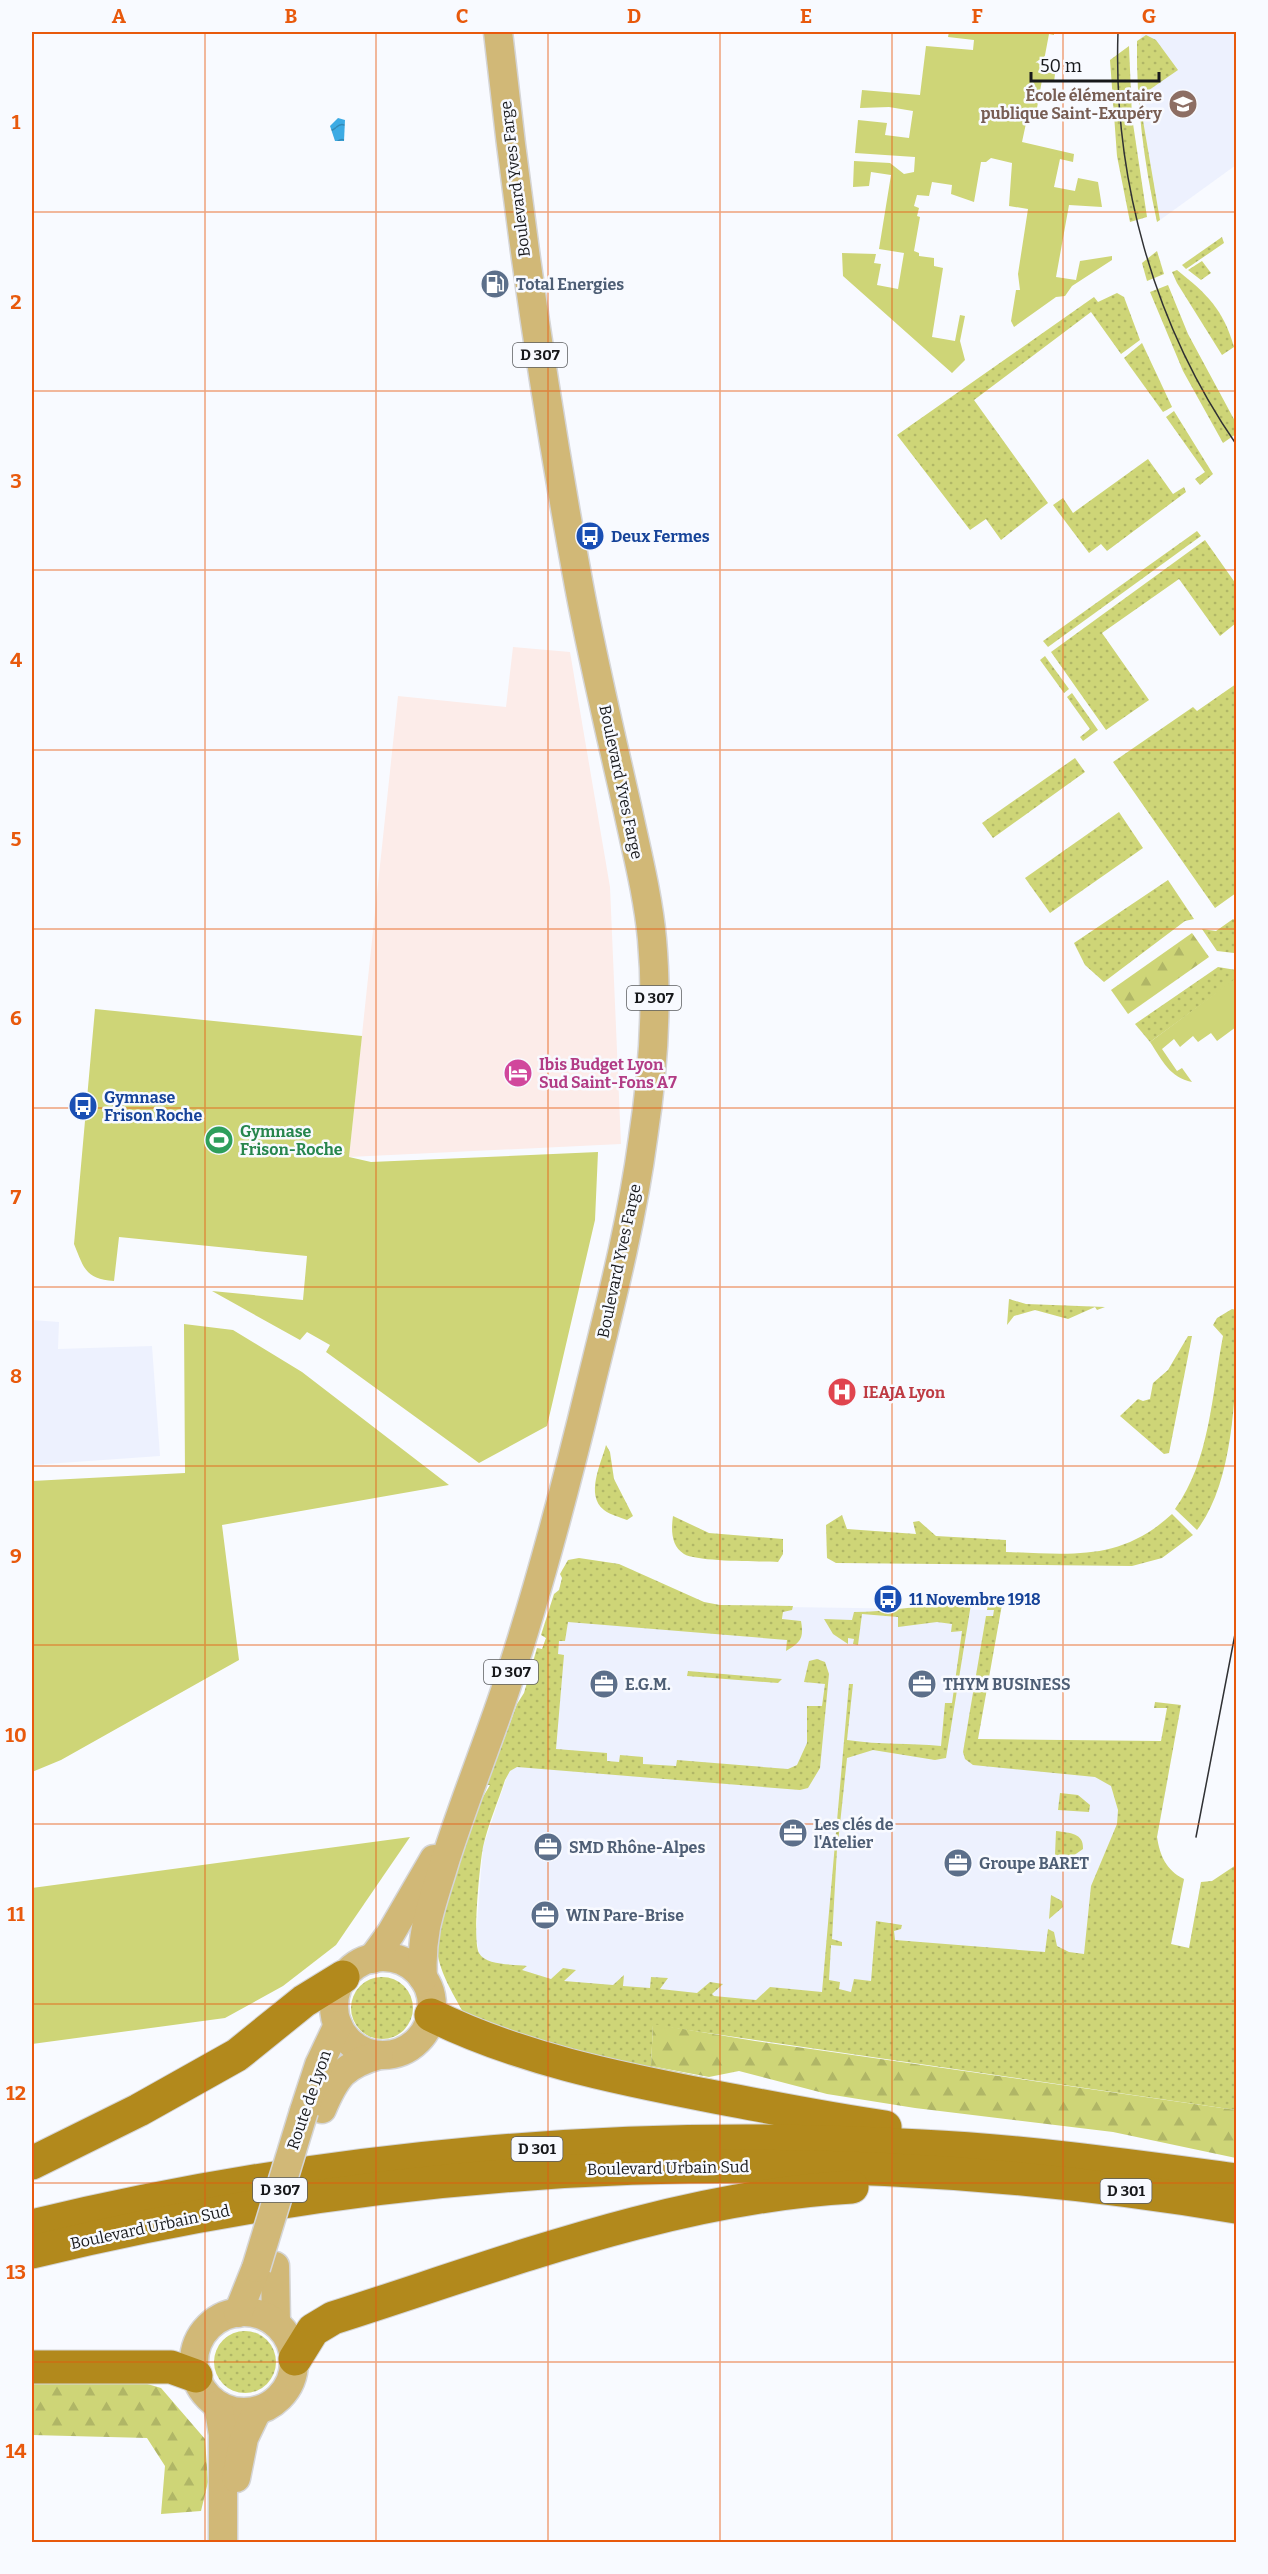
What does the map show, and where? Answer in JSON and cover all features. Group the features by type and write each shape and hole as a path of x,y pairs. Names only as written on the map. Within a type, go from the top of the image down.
{"highway":[{"path":"32,2163 139,2110 237,2055 304,2001 343,1977"},
{"path":"431,2015 531,2055 627,2079 854,2122 1018,2140 1049,2156"},
{"name":"Boulevard Urbain Sud","path":"32,2226 240,2183 402,2160 509,2150 629,2143 752,2141 921,2145 1049,2156 1236,2180"},
{"name":"Boulevard Urbain Sud","path":"32,2252 233,2210 398,2186 570,2170 759,2166 860,2168 1014,2178 1236,2207"},
{"path":"294,2359 313,2330 333,2318 606,2232 710,2204 816,2189 884,2186 985,2189 1014,2178"},
{"path":"32,2367 171,2367 196,2376"}],"main road":[{"name":"Boulevard Yves Farge","path":"460,1813 504,1693 553,1528 577,1442 627,1233 644,1138 652,1059 655,984 652,933 644,884 586,620 556,454 522,244 498,32"},
{"name":"D 307","path":"372,1959 391,1933 460,1813"},
{"name":"D 307","path":"423,1977 421,1944 460,1813"},
{"path":"372,1959 400,1961 412,1967 423,1977 430,1995 431,2015 427,2029 413,2045 394,2054 379,2055 354,2046 338,2025 334,2009 336,1992 343,1977 351,1969 372,1959"},
{"name":"Route de Lyon","path":"238,2313 266,2267 313,2110 319,2065 338,2025"},
{"name":"Route de Lyon","path":"313,2110 344,2071 357,2061 379,2055"},
{"name":"Route de Lyon","path":"266,2267 276,2323"},
{"path":"238,2313 251,2313 276,2323 292,2345 294,2359 292,2376 285,2391 273,2403 257,2411 237,2411 218,2405 208,2397 196,2376 194,2359 203,2335 221,2318 238,2313"},
{"path":"218,2405 223,2434 225,2542"},
{"path":"225,2542 242,2446 257,2411"}],"shaded area":[{"path":"1143,32 1236,32 1236,165 1160,220 1139,97 1140,39"},
{"path":"513,647 570,652 610,887 621,1144 349,1157 398,696 506,707"},
{"path":"32,1320 59,1322 58,1349 152,1346 160,1456 32,1465"},
{"path":"784,1607 998,1610 972,1757 1168,1779 1157,1837 1160,1856 1175,1875 1184,1879 1171,1945 1189,1948 1201,1882 1190,1996 878,2039 600,1991 487,1966 479,1953 476,1936 483,1847 563,1611 781,1631"}],"green space":[{"path":"949,32 1054,32 1054,35 1049,34 1042,71 1055,74 1054,82 1042,80 1037,108 1028,114 1022,142 1074,154 1073,162 1060,159 1054,187 1075,191 1078,178 1098,182 1102,207 1069,205 1056,277 1076,280 1080,261 1112,256 1112,260 1072,286 1065,296 1056,297 1014,327 1011,321 1016,290 1020,290 1018,274 1028,209 1009,206 1012,163 991,158 986,162 981,162 974,202 951,194 952,185 932,182 929,196 917,195 914,206 919,208 917,216 920,217 914,251 919,253 919,256 934,258 934,266 943,268 932,337 955,341 960,315 965,316 960,341 965,360 952,373 843,276 842,253 876,254 874,263 881,264 877,285 898,289 904,253 879,249 891,175 871,172 869,186 853,187 854,161 890,163 904,174 914,172 915,157 855,153 858,120 887,123 885,135 909,138 913,111 889,107 860,108 862,90 920,95 926,46 973,50 974,40 948,37"},
{"path":"1146,35 1156,40 1178,70 1139,97 1160,220 1157,222 1139,110 1137,41"},
{"path":"1129,46 1132,117 1147,217 1130,222 1117,156 1110,60"},
{"path":"1222,237 1224,243 1186,269 1182,265"},
{"path":"1157,251 1164,274 1147,281 1142,263"},
{"path":"1202,261 1211,273 1201,280 1188,270"},
{"path":"1177,270 1213,303 1225,322 1234,347 1222,355 1177,283 1172,272"},
{"path":"1168,285 1188,334 1236,423 1236,434 1223,443 1183,371 1150,292"},
{"path":"1117,293 1124,297 1140,340 1121,354 1091,312 974,400 1048,503 1001,540 986,519 970,530 897,435 1094,297 1098,302"},
{"path":"1142,343 1172,407 1163,412 1124,358"},
{"path":"1174,411 1213,474 1200,485 1195,479 1205,472 1166,417"},
{"path":"1148,459 1173,494 1184,487 1186,492 1107,551 1101,544 1089,553 1053,505 1063,498 1073,513"},
{"path":"1197,531 1201,536 1048,647 1043,641"},
{"path":"1205,540 1236,584 1236,623 1220,636 1179,579 1102,633 1149,700 1106,730 1051,652"},
{"path":"1045,656 1069,689 1064,693 1040,660"},
{"path":"1236,684 1236,893 1215,908 1113,762 1193,707 1197,711"},
{"path":"1072,693 1098,730 1083,741 1080,737 1090,729 1067,697"},
{"path":"1075,758 1085,772 993,838 982,823"},
{"path":"1119,812 1143,848 1050,913 1025,878"},
{"path":"1168,880 1194,919 1185,921 1104,982 1085,965 1074,943"},
{"path":"1233,919 1236,921 1234,953 1217,951 1202,929 1216,931"},
{"path":"1192,933 1209,957 1128,1014 1111,990"},
{"path":"1218,967 1236,970 1236,979 1150,1042 1135,1024"},
{"path":"1236,978 1236,1027 1217,1041 1211,1033 1198,1042 1193,1036 1180,1047 1174,1039 1162,1049 1177,1071 1182,1068 1192,1082 1178,1077 1163,1062 1150,1042"},
{"path":"95,1009 362,1036 349,1157 371,1162 598,1152 595,1220 547,1426 479,1463 326,1352 330,1345 307,1332 300,1340 212,1291 303,1300 307,1256 119,1237 114,1281 91,1275 83,1266 74,1244"},
{"path":"1009,1299 1026,1304 1105,1307 1097,1310 1095,1307 1068,1319 1035,1310 1014,1316 1007,1325"},
{"path":"1232,1309 1236,1310 1236,1364 1232,1424 1220,1483 1210,1508 1197,1530 1175,1509 1196,1470 1208,1426 1223,1336 1213,1325 1217,1318"},
{"path":"184,1324 233,1330 302,1372 449,1485 222,1525 239,1660 61,1760 32,1772 32,1481 185,1473"},
{"path":"1188,1336 1192,1336 1169,1453 1164,1454 1120,1416 1138,1399 1143,1401 1150,1399 1153,1383 1168,1370"},
{"path":"606,1445 610,1452 614,1479 633,1516 627,1520 612,1515 598,1504 596,1479"},
{"path":"1172,1514 1193,1535 1162,1558 1132,1566 836,1563 827,1558 826,1525 842,1515 847,1529 916,1534 913,1522 919,1521 936,1536 1006,1540 1006,1552 1073,1554 1114,1548 1153,1529"},
{"path":"673,1516 709,1533 783,1539 783,1554 778,1562 691,1557 680,1551 674,1542"},
{"path":"579,1558 619,1564 704,1602 720,1605 793,1606 792,1610 783,1612 782,1619 801,1621 802,1636 786,1651 787,1640 568,1622 565,1641 559,1641 558,1654 564,1655 556,1749 607,1753 607,1761 619,1762 620,1755 643,1757 643,1764 676,1766 677,1760 788,1769 797,1765 807,1743 807,1706 822,1706 825,1684 804,1682 809,1661 817,1659 825,1662 829,1674 820,1768 808,1788 800,1790 517,1767 510,1771 505,1780 483,1847 476,1933 479,1953 483,1957 494,1962 527,1966 522,1970 551,1979 563,1968 576,1970 564,1981 613,1985 624,1975 623,1986 650,1988 651,1977 668,1978 660,1989 697,1993 710,1982 723,1984 712,1994 714,1996 756,2000 770,1987 822,1992 849,1684 853,1684 847,1740 941,1746 945,1703 952,1703 962,1631 951,1632 952,1624 937,1622 898,1627 898,1617 862,1614 858,1645 853,1644 854,1639 848,1638 848,1644 833,1634 824,1619 852,1620 854,1612 956,1604 971,1604 946,1758 935,1760 873,1750 847,1758 838,1843 851,1844 850,1850 837,1849 832,1939 842,1942 842,1946 831,1945 829,1980 840,1982 839,1989 851,1992 854,1979 871,1981 876,1921 902,1925 901,1929 894,1931 895,1940 1045,1952 1048,1929 1054,1932 1057,1946 1069,1952 1084,1954 1091,1886 1117,1824 1118,1810 1111,1786 1095,1777 973,1765 965,1759 963,1752 986,1616 993,1616 994,1610 987,1610 989,1601 1003,1599 978,1739 1161,1741 1167,1708 1154,1708 1155,1702 1181,1705 1157,1837 1168,1867 1184,1879 1171,1944 1189,1948 1201,1882 1212,1881 1236,1865 1236,2110 653,2025 651,2066 799,2097 621,2067 466,2018 441,1968 437,1950 440,1918 480,1802 490,1785 487,1785 517,1704 524,1693 537,1648 542,1649 546,1638 541,1635 554,1594 559,1590 562,1578 560,1574 568,1560"},
{"path":"688,1671 782,1679 778,1683 687,1676"},
{"path":"1060,1793 1078,1795 1090,1805 1089,1812 1058,1810"},
{"path":"1056,1831 1071,1833 1079,1837 1083,1849 1073,1856 1055,1855"},
{"path":"410,1837 336,1945 283,1986 225,2018 32,2044 32,1888"},
{"path":"1051,1895 1062,1901 1063,1907 1049,1919"},
{"path":"376,1977 388,1977 404,1986 411,1996 413,2008 411,2020 404,2030 388,2039 376,2039 365,2034 356,2025 351,2014 351,2002 356,1991 365,1982"},
{"path":"653,2024 755,2041 1236,2110 1236,2158 1113,2132 915,2108 827,2094 739,2071 709,2077 651,2066"},
{"path":"239,2331 251,2331 267,2340 274,2350 276,2362 274,2374 267,2384 251,2393 239,2393 228,2388 219,2379 214,2368 214,2356 219,2345 228,2336"},
{"path":"32,2383 144,2383 161,2388 205,2439 208,2482 201,2511 161,2514 165,2466 147,2438 32,2435"}],"water":[{"path":"338,118 345,120 344,141 335,141 330,126"}],"tram line":[{"path":"1118,32 1118,86 1123,141 1131,194 1144,247 1161,299 1182,349 1207,398 1236,444"},
{"path":"1196,1837 1236,1629"}],"place":[{"name":"École élémentaire publique Saint-Exupéry","path":"1183,104"},
{"name":"Total Energies","path":"495,284"},
{"name":"Deux Fermes","path":"590,536"},
{"name":"Ibis Budget Lyon Sud Saint-Fons A7","path":"518,1073"},
{"name":"Gymnase Frison Roche","path":"83,1106"},
{"name":"Gymnase Frison-Roche","path":"219,1140"},
{"name":"IEAJA Lyon","path":"842,1392"},
{"name":"11 Novembre 1918","path":"888,1599"},
{"name":"E.G.M.","path":"604,1684"},
{"name":"THYM BUSINESS","path":"922,1684"},
{"name":"Les clés de l'Atelier","path":"793,1833"},
{"name":"SMD Rhône-Alpes","path":"548,1847"},
{"name":"Groupe BARET","path":"958,1863"},
{"name":"WIN Pare-Brise","path":"545,1915"}]}
